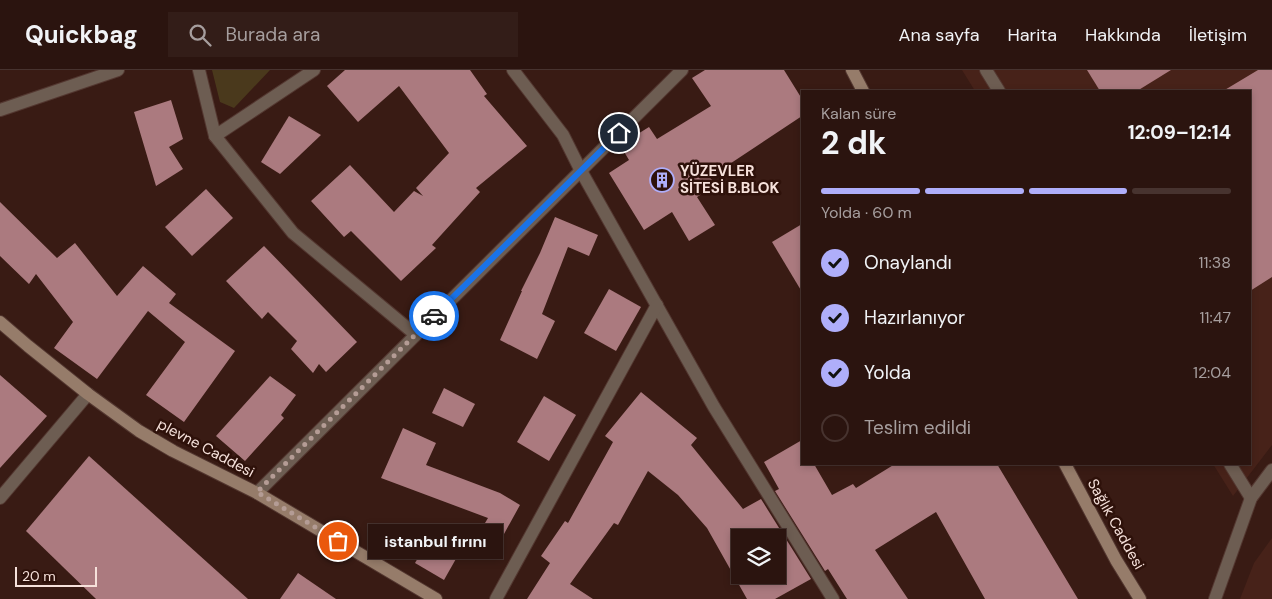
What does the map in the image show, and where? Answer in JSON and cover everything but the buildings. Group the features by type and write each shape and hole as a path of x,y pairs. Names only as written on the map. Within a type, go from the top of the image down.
{"street":[{"path":"0,110 118,70"},
{"path":"199,70 215,136 293,233 416,335"},
{"path":"215,136 314,70"},
{"path":"513,70 563,135 581,171 714,407 833,599"},
{"path":"257,492 682,70"},
{"path":"852,70 862,90"},
{"path":"986,70 998,90"},
{"path":"496,599 657,305"},
{"name":"plevne Caddesi","path":"0,322 88,394 138,430 173,451 257,492 436,599"},
{"path":"0,498 88,394"},
{"name":"Sağlık Caddesi","path":"1065,465 1116,560 1140,599"},
{"path":"1231,465 1252,498"},
{"path":"1215,599 1252,498 1272,470"}],"shaded area":[{"path":"212,70 270,70 234,108 220,102"},
{"path":"962,70 1272,70 1272,445 1233,496 1214,465 1251,465 1251,90 974,90"},
{"path":"1272,538 1272,599 1240,599 1254,563"}],"way so far":[{"path":"338,541 257,492 434,316"}],"place":[{"name":"YÜZEVLER SİTESİ B.BLOK","path":"662,180"},
{"name":"istanbul fırını","path":"338,541"}],"route":[{"path":"434,316 619,133"}]}
